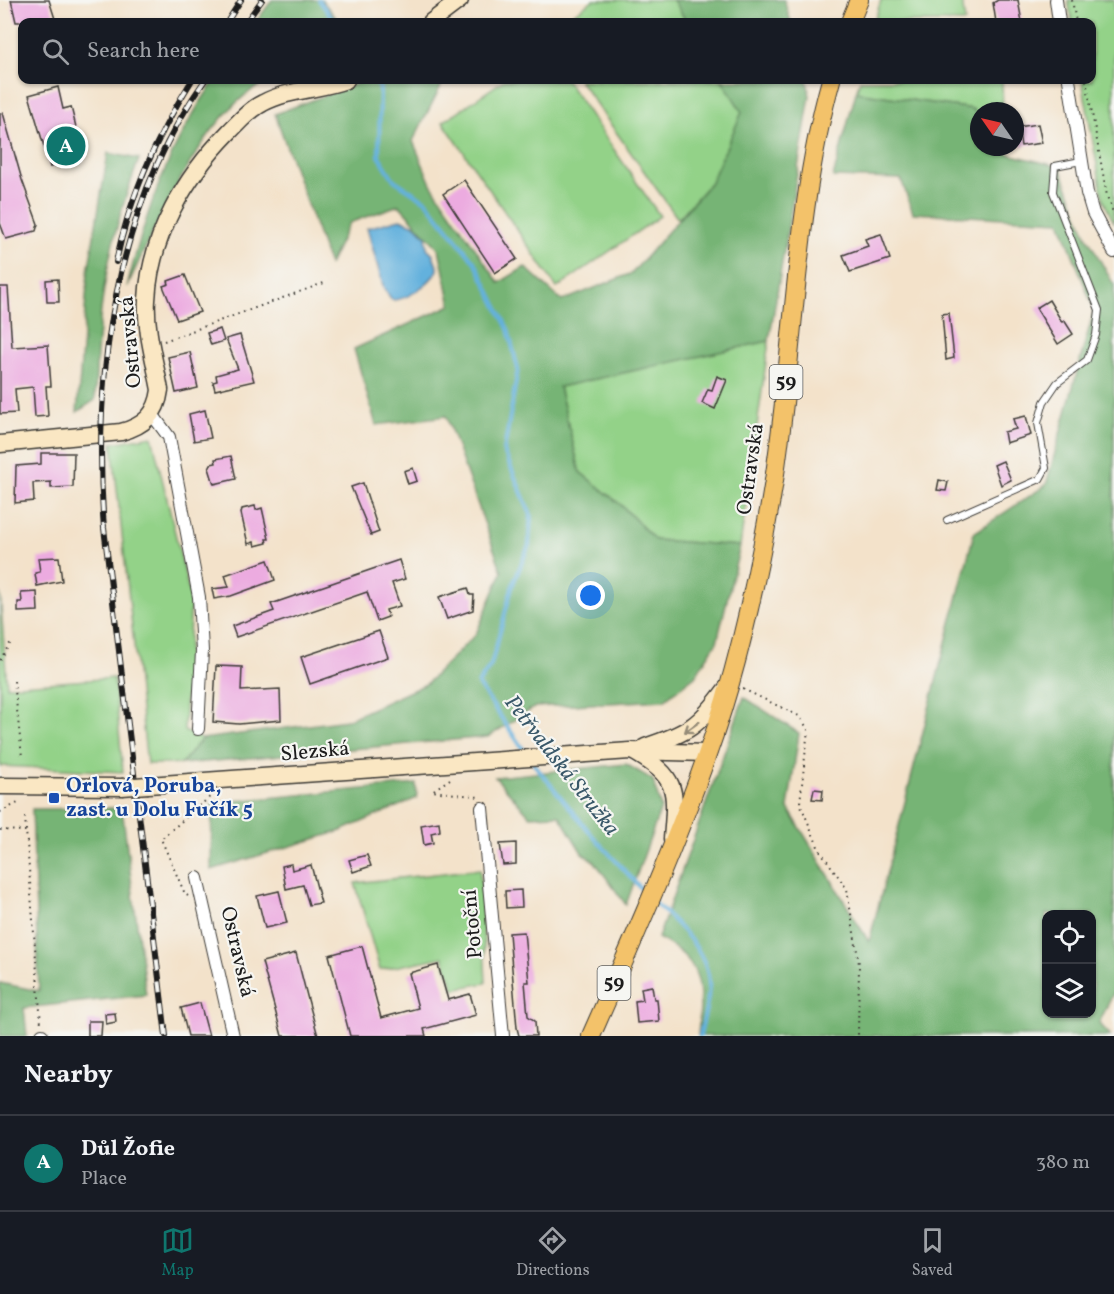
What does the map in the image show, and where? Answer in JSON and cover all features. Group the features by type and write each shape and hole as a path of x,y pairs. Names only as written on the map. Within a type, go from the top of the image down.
{"main road":[{"path":"436,18 460,0"},
{"path":"852,18 859,0"},
{"name":"Ostravská","path":"152,414 158,402 160,390 147,302 152,258 186,184 207,155 241,119 262,103 285,94 329,84"},
{"name":"Ostravská","path":"708,753 751,604 771,497 809,183 830,84"},
{"path":"0,444 121,432 135,428 152,414"},
{"path":"633,751 676,736 693,727 707,715 730,683"},
{"path":"633,751 660,767 673,790 675,802 671,852"},
{"name":"Slezská","path":"0,786 122,787 633,751 708,753"},
{"name":"59","path":"591,1036 671,852 708,753"}],"street":[{"path":"1056,0 1058,18"},
{"path":"1070,84 1081,161 1093,213 1114,252"},
{"name":"Ostravská","path":"152,414 169,437 199,597 202,651 198,729"},
{"name":"Potoční","path":"482,808 503,1036"},
{"name":"Ostravská","path":"197,878 233,1036"}],"lane":[{"path":"947,520 1040,479 1046,468 1038,423 1044,402 1057,383 1087,360 1096,335 1099,310 1053,192 1055,166 1081,161"}],"path":[{"path":"1072,0 1075,18"},
{"path":"1087,84 1107,196 1114,214"},
{"path":"152,344 324,283"},
{"path":"0,660 11,642"},
{"path":"14,681 22,757"},
{"path":"730,683 766,698 799,716 808,729 800,803 819,849 847,889 859,964 858,1036"},
{"path":"455,775 432,791 479,796 482,808"},
{"path":"202,901 185,894 160,839 213,794"},
{"path":"0,812 18,803"},
{"path":"25,817 42,1036"},
{"path":"0,830 26,831"}],"green space":[{"path":"272,0 322,0 336,18 259,18"},
{"path":"593,0 673,0 684,18 568,18"},
{"path":"673,0 784,0 790,18 684,18"},
{"path":"881,0 962,0 964,18 875,18"},
{"path":"1068,0 1114,0 1114,223 1103,199 1083,84 1096,84 1096,18 1071,18"},
{"path":"212,84 265,84 250,92 227,112 206,139 168,202 127,287 142,231 161,179 199,104"},
{"path":"356,84 442,84 413,141 431,184 499,283 525,267 562,301 632,273 711,182 742,112 724,84 808,84 810,96 769,341 559,387 580,472 621,505 655,540 740,546 717,642 695,676 664,700 535,707 488,737 181,764 202,739 347,720 426,684 476,634 502,572 446,416 376,425 354,349 451,305 439,249 399,205 349,223 329,265 275,114"},
{"path":"498,84 569,84 660,216 557,288 443,122"},
{"path":"582,84 725,84 743,112 711,182 678,219"},
{"path":"859,84 1002,84 1003,102 970,102 970,109 856,92"},
{"path":"856,92 970,109 970,156 1017,156 1060,167 1086,235 1114,285 1114,992 1099,1023 1111,1036 698,1036 700,1003 697,977 685,956 658,938 744,697 799,733 788,808 869,942 974,533 1046,485 1094,310 1060,221 913,213 901,179 833,177"},
{"path":"108,153 139,159 119,220 106,278 98,337 95,400 77,412 88,272"},
{"path":"769,341 740,546 655,540 621,505 580,472 559,387"},
{"path":"152,436 191,600 184,731 202,739 181,764 147,764 112,443"},
{"path":"0,592 7,686 114,678 123,772 0,766"},
{"path":"626,764 653,780 661,808 626,905 595,862 582,853 559,815 530,816 495,777"},
{"path":"416,784 417,798 341,831 211,870 212,803"},
{"path":"122,808 146,995 24,1008 27,1036 0,1036 0,983 39,991 32,809"},
{"path":"480,869 486,983 454,989 443,957 380,970 355,883"}],"water":[{"path":"400,219 415,225 426,236 427,248 433,254 438,270 418,290 404,298 392,300 384,289 367,228"}],"building":[{"path":"11,0 49,0 55,18 18,18 16,22"},
{"path":"998,0 1018,0 1021,18 995,18 993,3"},
{"path":"58,87 63,109 71,107 77,131 72,133 76,147 74,160 50,167 29,95"},
{"path":"3,113 22,180 38,224 36,231 6,239 0,223 0,114"},
{"path":"1038,124 1042,143 1024,146 1024,126"},
{"path":"464,180 517,259 495,273 443,194"},
{"path":"881,234 890,259 850,272 843,255 868,246 865,239"},
{"path":"185,275 200,312 177,320 163,286 169,284 168,281"},
{"path":"58,279 59,302 47,302 46,280"},
{"path":"0,287 8,287 12,347 48,345 51,386 46,386 48,416 35,417 33,387 15,389 17,413 0,414"},
{"path":"1049,300 1062,322 1064,320 1073,334 1058,344 1036,308"},
{"path":"949,313 954,358 946,360 942,314"},
{"path":"220,329 224,341 211,345 207,333"},
{"path":"240,335 254,381 215,390 213,382 217,381 216,375 238,369 226,339"},
{"path":"190,352 198,388 176,393 168,357"},
{"path":"717,376 727,380 715,409 702,403 708,389 712,390"},
{"path":"205,410 211,438 194,441 189,414"},
{"path":"1026,416 1031,435 1006,443 1004,432 1016,429 1013,419"},
{"path":"41,453 74,453 73,487 51,488 51,482 33,483 34,501 15,503 16,466 41,464"},
{"path":"231,456 236,479 214,484 209,468 211,464 216,463 215,459"},
{"path":"1003,461 1011,480 1001,485 994,465"},
{"path":"413,468 417,481 408,484 404,471"},
{"path":"939,480 948,482 946,491 937,490"},
{"path":"363,483 379,532 371,535 351,487"},
{"path":"255,506 256,510 262,508 269,539 266,539 267,543 255,546 254,542 248,544 241,513 242,509"},
{"path":"59,557 62,581 37,586 35,573 40,572 38,558"},
{"path":"268,560 275,580 231,596 214,599 212,589 229,587 225,575"},
{"path":"399,560 405,579 392,583 400,606 386,610 388,617 377,621 367,592 236,637 232,626 274,611 271,604"},
{"path":"468,588 470,595 474,595 473,610 447,619 439,597"},
{"path":"37,592 38,611 18,612 18,602 22,602 21,593"},
{"path":"379,631 388,657 310,684 301,657"},
{"path":"216,666 242,667 241,691 280,689 281,720 239,724 213,722"},
{"path":"814,789 823,790 822,800 812,799"},
{"path":"439,822 440,831 431,833 433,843 424,845 421,825"},
{"path":"516,843 516,864 503,865 500,844"},
{"path":"367,855 371,866 353,872 349,860"},
{"path":"291,864 292,870 311,865 321,903 309,905 303,885 286,889 282,866"},
{"path":"521,890 522,907 506,908 505,891"},
{"path":"279,891 287,923 265,928 257,896"},
{"path":"524,932 529,982 525,982 528,1016 535,1021 536,1036 519,1036 517,1028 509,933"},
{"path":"362,946 381,1018 418,1008 409,973 438,965 448,1000 470,994 476,1015 424,1029 426,1036 350,1036 329,955"},
{"path":"296,953 318,1036 282,1036 262,962"},
{"path":"652,986 654,999 657,999 659,1021 637,1023 635,1001 643,1000 641,988"},
{"path":"200,1003 209,1036 188,1036 181,1008"},
{"path":"115,1013 116,1022 106,1024 105,1014"},
{"path":"88,1021 102,1021 101,1036 88,1036"}],"waterway":[{"name":"Petřvaldská Stružka","path":"319,0 332,18"},
{"name":"Petřvaldská Stružka","path":"377,84 380,88 379,156 394,180 426,201 476,264 508,329 518,369 504,451 531,515 529,545 513,584 491,665 478,684 525,752"},
{"name":"Petřvaldská Stružka","path":"533,763 592,835 648,896"},
{"name":"Petřvaldská Stružka","path":"655,903 690,939 703,960 709,984 700,1036"}],"railway":[{"path":"230,18 241,0"},
{"path":"249,18 262,0"},
{"path":"116,262 129,213 146,167 167,123 190,84"},
{"path":"166,1036 104,528 101,470 102,412 107,353 116,295 130,237 150,182 174,129 202,84"}],"place":[{"name":"Důl Žofie","path":"66,146"},
{"name":"Orlová, Poruba, zast. u Dolu Fučík 5","path":"54,798"}]}
